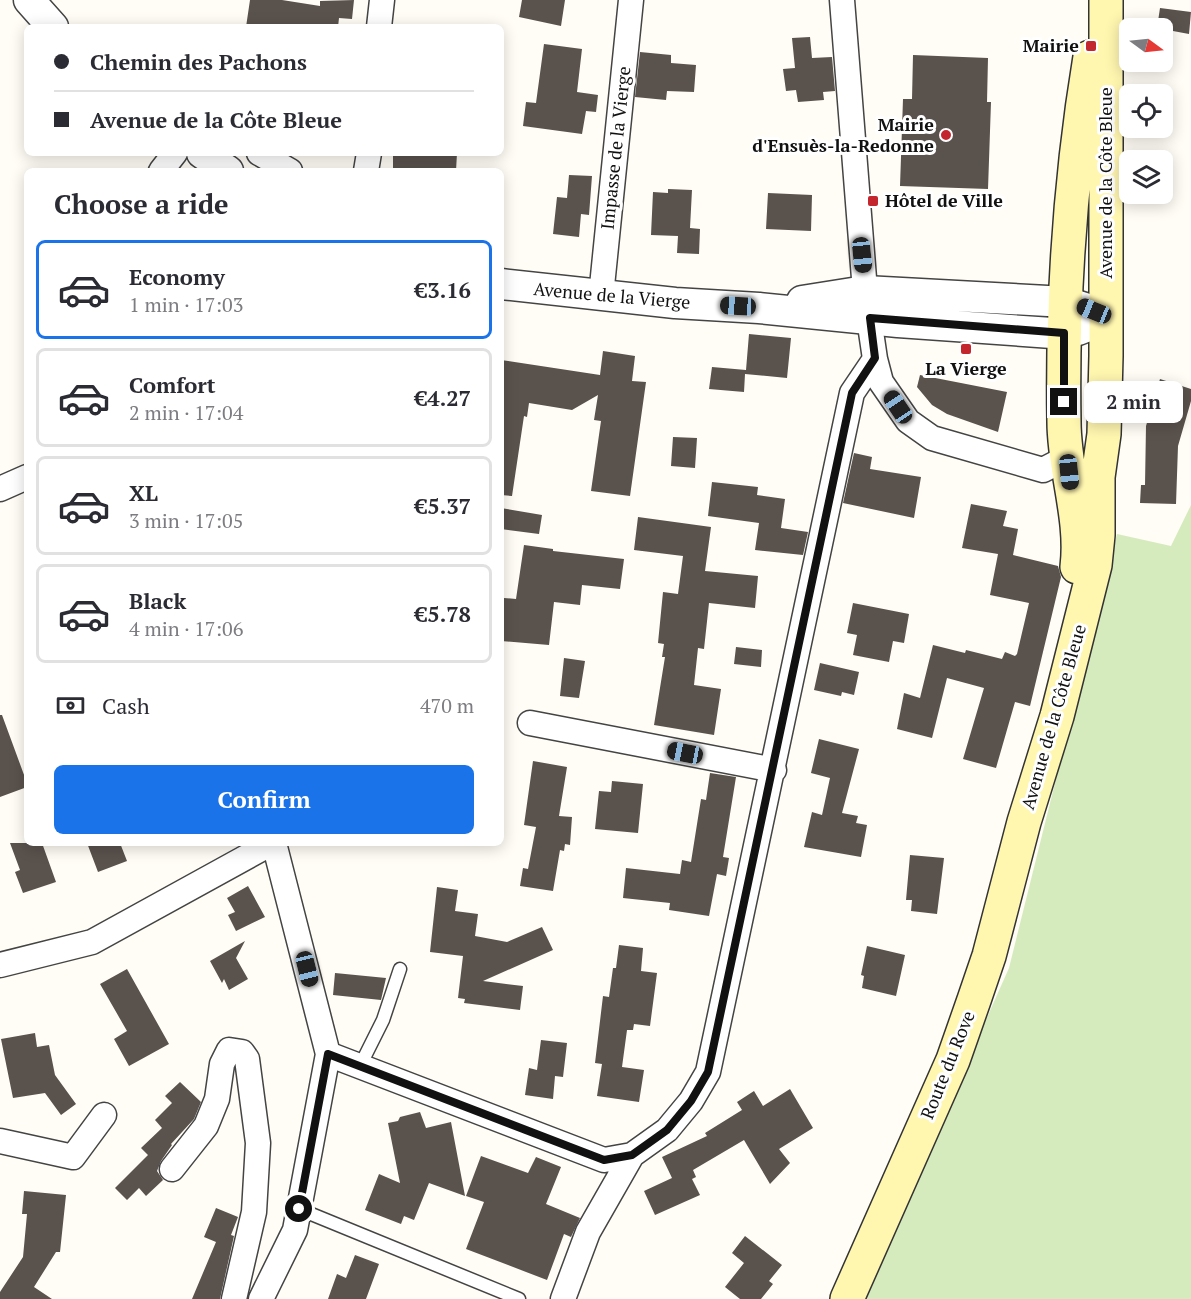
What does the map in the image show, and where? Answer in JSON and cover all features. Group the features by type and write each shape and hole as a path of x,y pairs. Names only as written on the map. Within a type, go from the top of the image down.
{"main road":[{"name":"Avenue de la Côte Bleue","path":"1024,822 1041,727 1074,587 1078,556 1055,463 1064,425 1065,317 1072,181 1098,0"},
{"name":"Avenue de la Côte Bleue","path":"1024,822 1057,716 1095,565 1098,535 1098,477 1104,434 1106,319 1106,0"},
{"name":"Route du Rove","path":"847,1299 952,1060 989,956 1024,822"}],"street":[{"path":"29,0 50,24"},
{"path":"379,24 382,0"},
{"name":"Impasse de la Vierge","path":"601,296 631,0"},
{"path":"842,0 861,250 875,358 881,382 908,421 932,438 1013,462 1055,463"},
{"path":"163,168 173,156"},
{"path":"206,156 224,168"},
{"path":"264,156 285,168"},
{"name":"Avenue de la Vierge","path":"504,284 601,296 759,308 868,305 1065,317"},
{"path":"1065,317 1078,330 1106,319"},
{"path":"563,1299 588,1232 632,1155 667,1130 691,1101 708,1072 774,770 852,393 875,358"},
{"path":"0,489 24,478"},
{"path":"530,723 774,770"},
{"path":"0,965 92,942 268,846"},
{"path":"261,1299 296,1230 328,1054 274,846"},
{"path":"172,1169 206,1126 217,1099 225,1055 229,1050 242,1052 247,1059 258,1143 254,1212 234,1299"},
{"path":"328,1054 604,1160 632,1155"},
{"path":"0,1141 73,1157 104,1115"}],"lane":[{"path":"360,1066 382,1020 400,969"},
{"path":"299,1209 519,1299"}],"green space":[{"path":"1191,505 1191,1299 862,1299 1009,968 1117,534 1171,546"}],"building":[{"path":"250,0 282,0 320,6 320,1 354,0 352,19 339,18 338,24 246,24"},
{"path":"522,0 565,0 561,26 519,17"},
{"path":"1160,8 1191,12 1189,34 1173,31 1173,18 1158,18"},
{"path":"810,37 812,58 832,57 835,91 823,92 824,100 798,102 796,90 786,91 783,69 795,68 792,38"},
{"path":"544,44 582,49 577,92 598,95 596,112 586,111 582,134 523,126 526,102 536,103"},
{"path":"640,52 671,55 671,63 696,65 694,92 667,91 666,100 635,97"},
{"name":"Mairie d'Ensuès-la-Redonne","path":"913,55 988,58 987,102 991,102 988,189 900,186 903,99 912,99"},
{"path":"393,156 457,156 456,168 393,168"},
{"path":"569,175 592,176 589,215 581,214 579,237 553,234 557,197 567,198"},
{"path":"668,189 692,190 690,228 700,229 699,254 677,253 678,236 651,235 653,192 668,193"},
{"path":"768,193 812,195 811,231 766,229"},
{"path":"749,334 791,338 787,378 745,374 744,392 709,389 712,367 746,370"},
{"path":"603,351 635,356 632,381 646,382 630,496 591,491 601,421 594,420 598,395 572,410 529,403 527,417 524,416 512,496 504,495 504,360 600,375"},
{"path":"920,375 1007,392 998,432 947,414 932,405 917,387"},
{"path":"1160,379 1191,389 1191,401 1178,446 1176,504 1140,503 1141,485 1145,485 1146,426"},
{"path":"673,437 697,438 695,468 671,466"},
{"path":"854,453 872,457 870,469 921,477 914,518 843,503"},
{"path":"712,482 758,487 757,495 785,499 781,528 808,532 803,555 755,550 759,523 708,516"},
{"path":"971,504 1007,511 1003,526 1018,529 1013,555 1058,566 1061,577 1030,706 1015,702 996,768 963,759 984,688 947,678 932,738 897,729 904,693 920,698 933,645 1002,659 1005,652 1015,656 1017,654 1029,603 990,595 998,554 962,548"},
{"path":"504,509 542,515 539,534 504,529"},
{"path":"638,517 711,527 705,571 758,576 755,608 709,603 704,649 698,648 694,685 721,689 714,735 654,725 665,657 662,657 664,644 658,643 663,592 678,594 683,556 634,550"},
{"path":"524,545 553,549 553,551 624,559 620,589 582,585 580,605 554,602 549,645 504,641 504,598 516,599"},
{"path":"853,603 909,614 904,643 893,641 889,662 853,655 857,635 847,633"},
{"path":"736,647 762,650 761,667 734,664"},
{"path":"564,658 585,661 579,698 560,696"},
{"path":"820,663 859,672 854,695 842,692 841,696 814,690"},
{"path":"0,715 2,715 24,775 24,788 0,797"},
{"path":"819,739 859,749 842,813 858,816 856,823 867,825 861,857 804,847 812,812 822,815 830,778 811,773"},
{"path":"533,761 567,767 559,816 572,817 570,845 565,844 564,851 560,850 553,891 520,886 523,868 528,869 536,827 524,825"},
{"path":"710,773 736,777 723,857 729,858 726,876 717,874 709,916 669,910 670,903 623,898 626,868 680,874 682,860 691,862 701,799 706,800"},
{"path":"612,781 643,784 638,833 595,829 599,791 611,792"},
{"path":"10,843 43,846 56,882 23,893 15,872 20,870"},
{"path":"88,846 121,846 127,861 98,872"},
{"path":"910,855 944,858 937,914 911,911 912,900 906,900"},
{"path":"248,886 265,917 236,931 228,915 235,912 227,898"},
{"path":"437,887 458,890 455,911 478,914 475,936 507,942 542,927 553,950 483,981 523,986 520,1010 464,1003 465,999 458,998 463,956 430,952"},
{"path":"245,941 236,958 248,979 229,990 224,979 222,983 210,961"},
{"path":"619,945 643,948 641,971 657,973 650,1026 634,1024 633,1030 627,1030 622,1067 644,1070 639,1102 597,1096 602,1064 595,1063 603,996 609,997"},
{"path":"867,946 905,955 896,996 862,988 864,976 861,975"},
{"path":"127,969 169,1044 129,1066 114,1039 127,1031 100,984"},
{"path":"335,973 386,978 381,1000 333,995"},
{"path":"35,1033 37,1047 49,1045 55,1075 76,1104 61,1115 45,1093 13,1098 1,1039"},
{"path":"541,1040 567,1043 563,1077 555,1076 553,1099 525,1095 529,1068 537,1070"},
{"path":"180,1082 201,1102 194,1119 171,1144 161,1161 157,1171 163,1180 146,1196 139,1188 127,1200 115,1188 148,1155 141,1148 162,1128 155,1120 172,1103 165,1096"},
{"path":"790,1089 813,1128 779,1149 790,1163 770,1184 744,1140 693,1170 696,1177 692,1179 700,1195 655,1215 644,1191 672,1178 662,1157 707,1136 705,1133 742,1110 737,1102 754,1091 763,1106"},
{"path":"420,1112 426,1128 451,1122 465,1196 429,1183 414,1220 404,1216 401,1224 365,1210 379,1174 400,1183 388,1123"},
{"path":"481,1156 528,1173 536,1157 561,1167 546,1204 580,1218 571,1237 564,1234 547,1280 466,1249 484,1202 466,1196"},
{"path":"24,1191 66,1195 60,1252 56,1252 34,1287 52,1299 0,1299 0,1292 23,1257 27,1214 22,1214"},
{"path":"216,1208 238,1217 231,1235 234,1236 220,1299 192,1299 216,1242 204,1237"},
{"path":"745,1236 782,1265 769,1281 773,1284 761,1299 740,1299 725,1287 744,1263 732,1253"},
{"path":"355,1255 379,1264 366,1299 328,1299 337,1274 346,1278"}],"place":[{"name":"Mairie","path":"1091,46"},
{"name":"Mairie d'Ensuès-la-Redonne","path":"946,135"},
{"name":"Hôtel de Ville","path":"873,201"},
{"name":"La Vierge","path":"966,349"}],"route":[{"path":"299,1209 328,1054 604,1160 632,1155 667,1130 691,1101 708,1072 852,393 875,358 870,318 898,322 1064,333 1064,402"}]}
